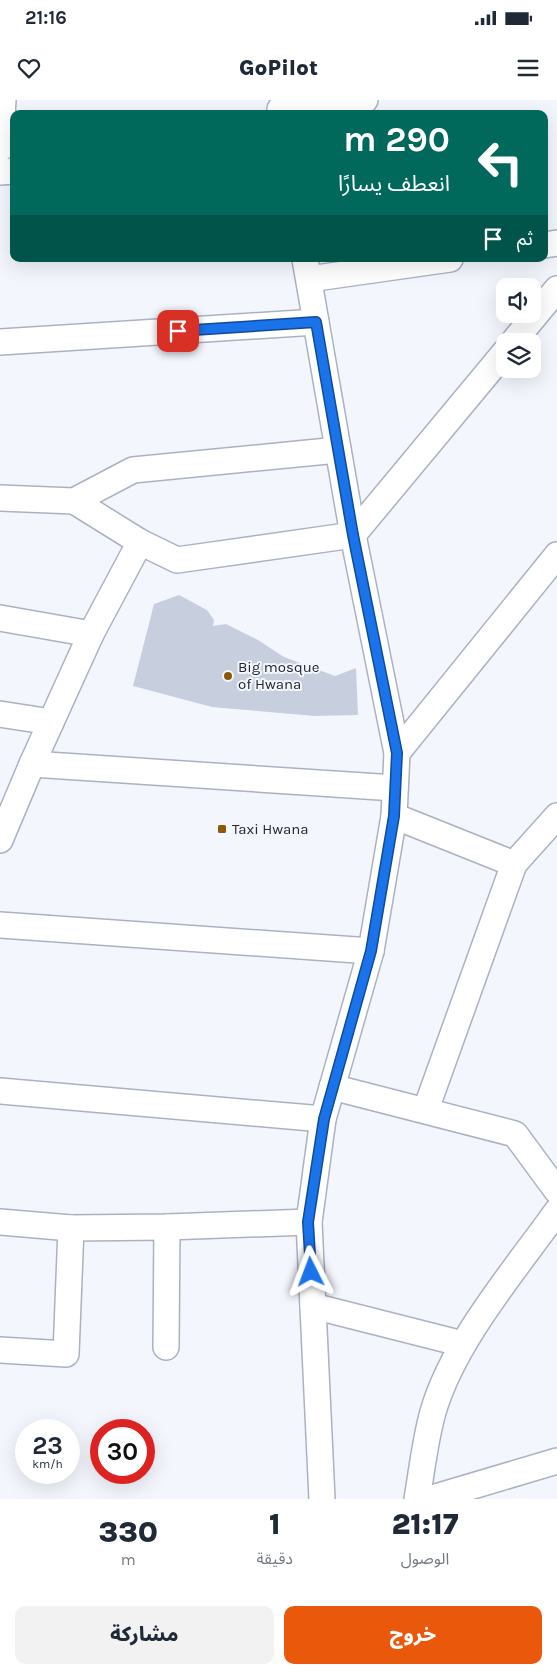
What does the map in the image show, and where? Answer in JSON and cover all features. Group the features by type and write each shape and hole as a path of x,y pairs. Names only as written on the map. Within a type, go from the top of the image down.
{"street":[{"path":"0,148 4,100"},
{"path":"279,108 365,100"},
{"path":"322,1499 308,1222 324,1119 371,951 394,816 397,753 353,535 307,269 407,262"},
{"path":"521,333 557,289"},
{"path":"0,342 316,322"},
{"path":"0,498 74,501 140,542 177,560 353,535 496,363"},
{"path":"74,501 134,470 338,450"},
{"path":"0,840 91,634 140,542"},
{"path":"397,753 557,555"},
{"path":"0,618 91,634"},
{"path":"0,714 51,722"},
{"path":"32,764 395,788"},
{"path":"394,816 514,864"},
{"path":"426,1109 514,864 557,816"},
{"path":"0,925 371,951"},
{"path":"332,1086 426,1109 515,1134 554,1181"},
{"path":"0,1091 324,1119"},
{"path":"417,1499 433,1412 445,1380 463,1344 557,1211"},
{"path":"0,1222 71,1228 308,1222"},
{"path":"166,1347 167,1227"},
{"path":"0,1350 66,1354 71,1228"},
{"path":"313,1306 463,1344"},
{"path":"429,1499 557,1461"}],"building":[{"path":"179,595 207,610 214,620 213,626 226,624 258,640 284,657 335,676 356,668 358,715 315,716 212,707 133,686 154,604"}],"place":[{"name":"Big mosque of Hwana","path":"228,676"},
{"name":"Taxi Hwana","path":"222,829"}],"route":[{"path":"178,331 316,322 353,535 397,753 394,816 371,951 324,1119 308,1222 311,1272"}]}
